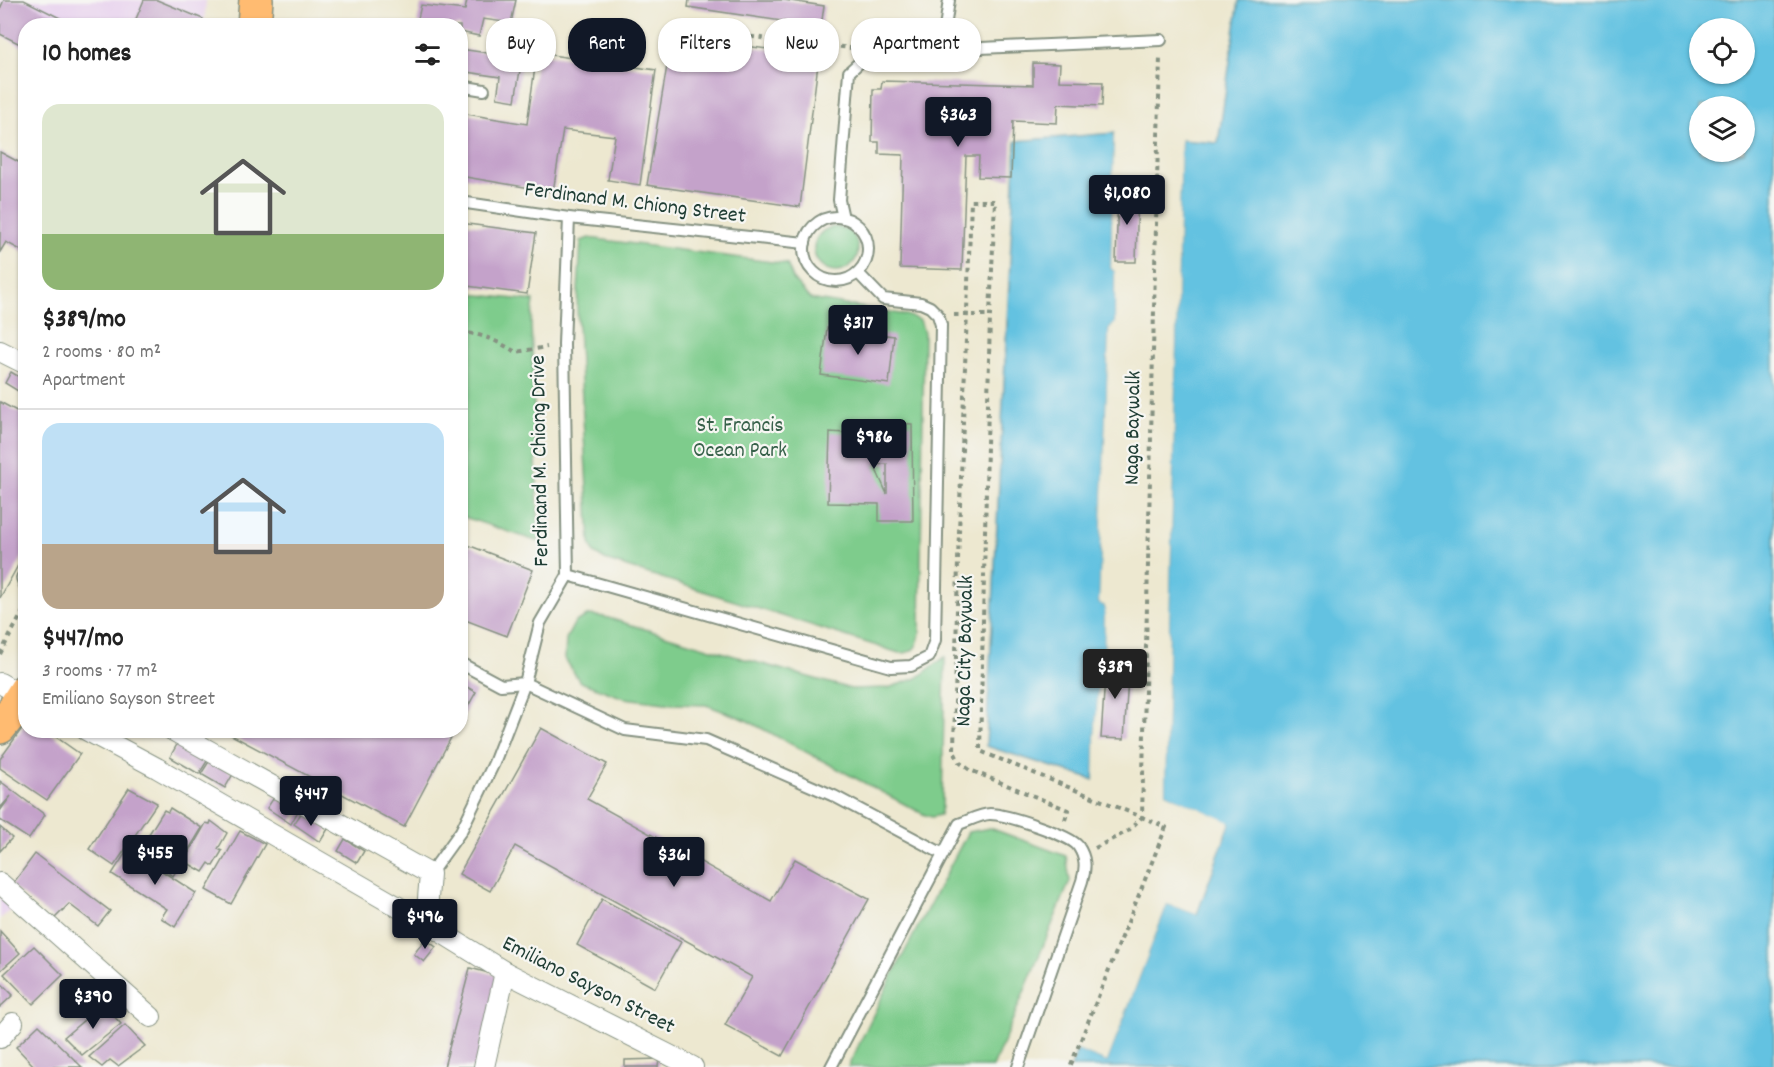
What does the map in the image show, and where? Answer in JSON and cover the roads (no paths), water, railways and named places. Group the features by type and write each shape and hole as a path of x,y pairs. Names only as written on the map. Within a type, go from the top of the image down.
{"highway":[{"path":"255,18 256,0"},
{"path":"0,727 18,692"}],"street":[{"path":"0,351 18,360"},
{"name":"Emiliano Sayson Street","path":"101,738 426,923 505,972 693,1067"},
{"path":"186,738 430,874 426,923"},
{"path":"0,883 151,1017"},
{"path":"484,1067 505,972"}],"lane":[{"path":"947,18 950,0"},
{"path":"981,48 1161,40"},
{"path":"843,218 839,200 849,72 851,70"},
{"path":"468,87 484,90"},
{"name":"Ferdinand M. Chiong Street","path":"468,203 569,219 805,243"},
{"path":"833,217 843,218 860,228 866,236 868,256 858,273 840,281 830,280 820,277 812,270 804,252 805,243 815,225 833,217"},
{"name":"Ferdinand M. Chiong Drive","path":"430,874 460,831 494,763 525,683 540,623 568,574 564,344 569,219"},
{"path":"568,574 891,667 911,666 929,657 935,640 941,326 938,315 930,307 921,303 883,298 858,273"},
{"path":"468,667 501,685 525,683 625,730 706,740 834,795 943,855"},
{"path":"831,1067 959,824 990,814 1019,819 1077,844 1086,865 1018,1067"}],"water":[{"path":"1239,0 1774,0 1774,1067 1071,1067 1077,1050 1107,1062 1167,904 1197,914 1230,823 1165,793 1181,140 1218,143"},
{"path":"1114,133 1111,268 1115,272 1115,323 1109,330 1099,603 1105,606 1104,660 1100,666 1094,780 986,746 1016,141"}],"park label":[{"name":"St. Francis Ocean Park","path":"740,438"}]}
